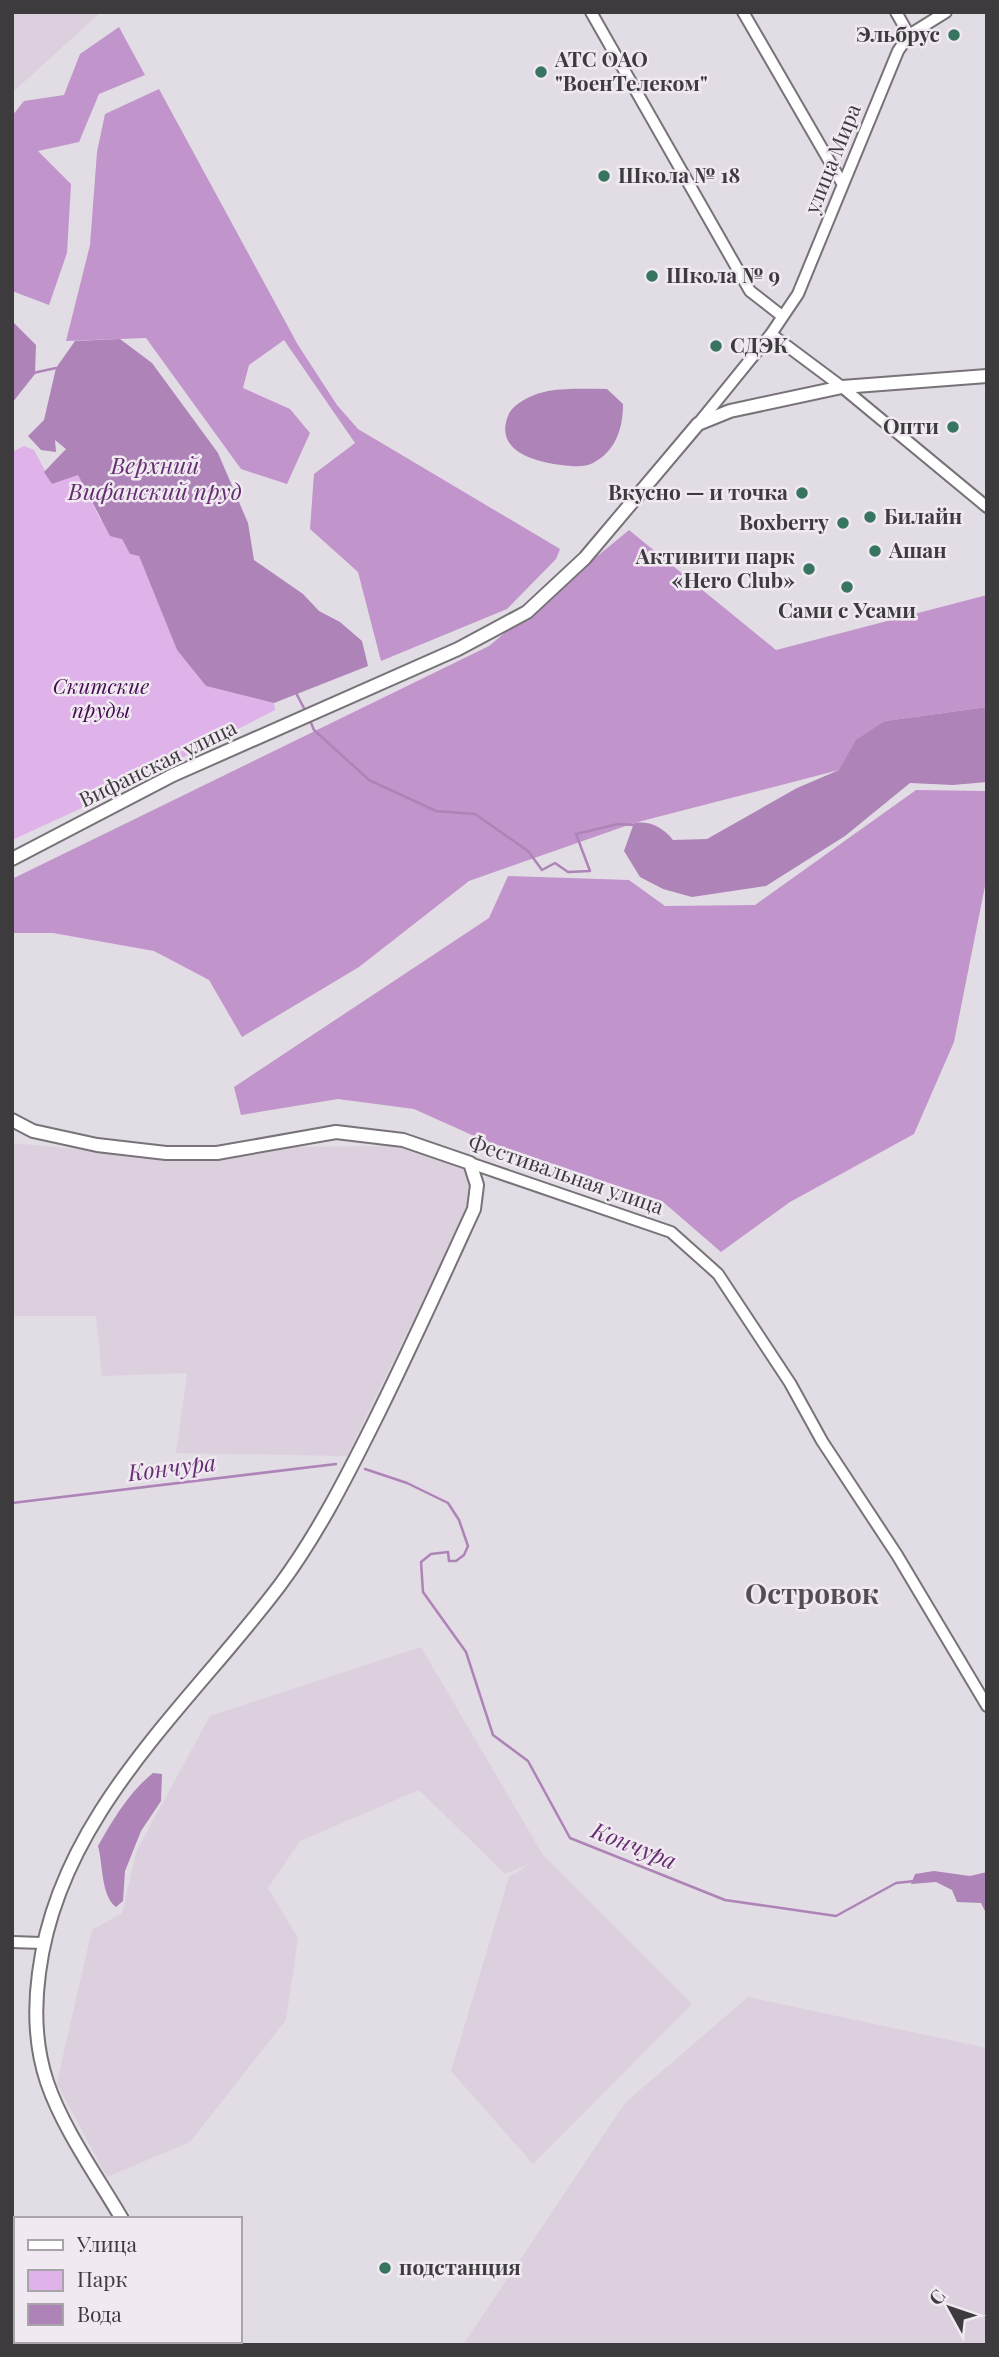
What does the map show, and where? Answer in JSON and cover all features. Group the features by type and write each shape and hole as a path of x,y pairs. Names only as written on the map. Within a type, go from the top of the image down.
{"main road":[{"path":"698,424 730,411 842,387 987,376"},
{"name":"Вифанская улица","path":"12,859 173,775 458,649 527,612 585,558 698,424"},
{"name":"Фестивальная улица","path":"12,1120 33,1131 166,1153 217,1153 336,1132 403,1140 470,1163"},
{"path":"121,2217 73,2136 47,2083 39,2052 35,2021 43,1943 57,1897 93,1822 142,1752 279,1585 339,1492 474,1209 477,1185 470,1163"}],"street":[{"path":"591,12 750,291 782,316"},
{"path":"743,12 842,183"},
{"path":"896,12 909,35"},
{"name":"улица Мира","path":"698,424 771,334 798,294 898,51 909,35 946,12"},
{"path":"771,334 842,387 987,507"},
{"name":"Фестивальная улица","path":"470,1163 671,1232 718,1274 783,1372 822,1441 897,1555 987,1706"},
{"path":"12,1942 43,1943"}],"shaded area":[{"path":"12,12 101,12 12,93"},
{"path":"119,27 145,75 99,94 79,142 38,151 71,184 67,253 49,305 12,291 12,116 24,101 64,95 80,54"},
{"path":"159,89 298,345 337,405 358,429 560,549 556,559 507,609 381,661 358,572 310,529 314,474 355,443 284,340 249,365 243,388 290,409 310,433 287,484 241,469 146,338 66,341 90,245 97,152 105,114"},
{"path":"629,530 776,650 987,595 987,707 885,721 839,770 634,823 469,881 359,967 242,1037 209,980 154,951 53,933 12,933 12,879 489,646"},
{"path":"916,790 987,791 987,876 954,1042 914,1134 790,1202 721,1252 662,1201 483,1140 414,1109 338,1099 241,1115 234,1087 489,918 508,876 629,880 665,906 755,905"},
{"path":"12,1143 197,1160 290,1147 391,1146 470,1163 468,1208 347,1456 176,1453 187,1373 102,1376 96,1316 14,1316"},
{"path":"421,1647 543,1855 692,2004 533,2164 451,2071 509,1877 530,1864 505,1874 419,1790 300,1841 268,1888 298,1938 286,2020 190,2142 107,2177 57,2084 62,2060 92,1930 122,1913 137,1850 210,1716"},
{"path":"748,1997 987,2048 987,2345 463,2345 625,2103"}],"green space":[{"name":"Скитские пруды","path":"24,446 34,450 52,484 78,474 100,519 122,539 130,554 139,556 177,650 206,686 274,703 275,710 108,796 12,840 12,452"}],"water":[{"path":"12,321 36,345 35,374 12,403"},
{"name":"Верхний Вифанский пруд","path":"120,339 152,363 218,453 248,523 254,560 303,594 319,611 340,622 362,641 368,666 274,703 206,686 177,650 139,556 130,554 122,539 110,536 78,475 52,484 44,472 66,449 55,440 56,452 41,450 28,436 44,420 56,368 75,341"},
{"path":"607,389 623,404 622,422 613,445 593,463 573,466 540,461 520,452 507,438 505,428 508,416 519,403 530,397 555,390"},
{"path":"987,707 987,782 953,785 910,783 845,836 766,886 692,897 663,889 640,877 624,851 634,823 656,826 673,840 707,839 797,788 839,770 856,740 885,721"},
{"path":"153,1773 162,1774 161,1801 141,1831 125,1871 123,1901 116,1907 105,1888 98,1846 129,1797"},
{"path":"934,1871 970,1876 987,1872 987,1915 981,1903 957,1902 952,1890 936,1882 911,1884 915,1874"}],"waterway":[{"path":"33,373 56,368"},
{"path":"296,693 306,712"},
{"path":"309,718 314,730 369,780 436,811 475,814 528,851 542,870 555,863 568,872 590,871 576,834 618,824 635,825"},
{"name":"Кончура","path":"12,1503 336,1464"},
{"name":"Кончура","path":"365,1469 407,1483 448,1503 459,1520 468,1546 464,1555 456,1561 449,1561 448,1552 431,1554 421,1562 423,1592 466,1652 493,1735 528,1761 570,1838 725,1900 836,1916 896,1883 915,1881"}],"place":[{"name":"Эльбрус","path":"954,35"},
{"name":"АТС ОАО \"ВоенТелеком\"","path":"541,72"},
{"name":"Школа № 18","path":"604,176"},
{"name":"Школа № 9","path":"652,276"},
{"name":"СДЭК","path":"716,346"},
{"name":"Опти","path":"953,427"},
{"name":"Вкусно — и точка","path":"802,493"},
{"name":"Билайн","path":"870,517"},
{"name":"Boxberry","path":"843,523"},
{"name":"Ашан","path":"875,551"},
{"name":"Активити парк «Hero Club»","path":"809,569"},
{"name":"Сами с Усами","path":"847,587"},
{"name":"подстанция","path":"385,2268"}],"district":[{"name":"Островок","path":"812,1594"}]}
